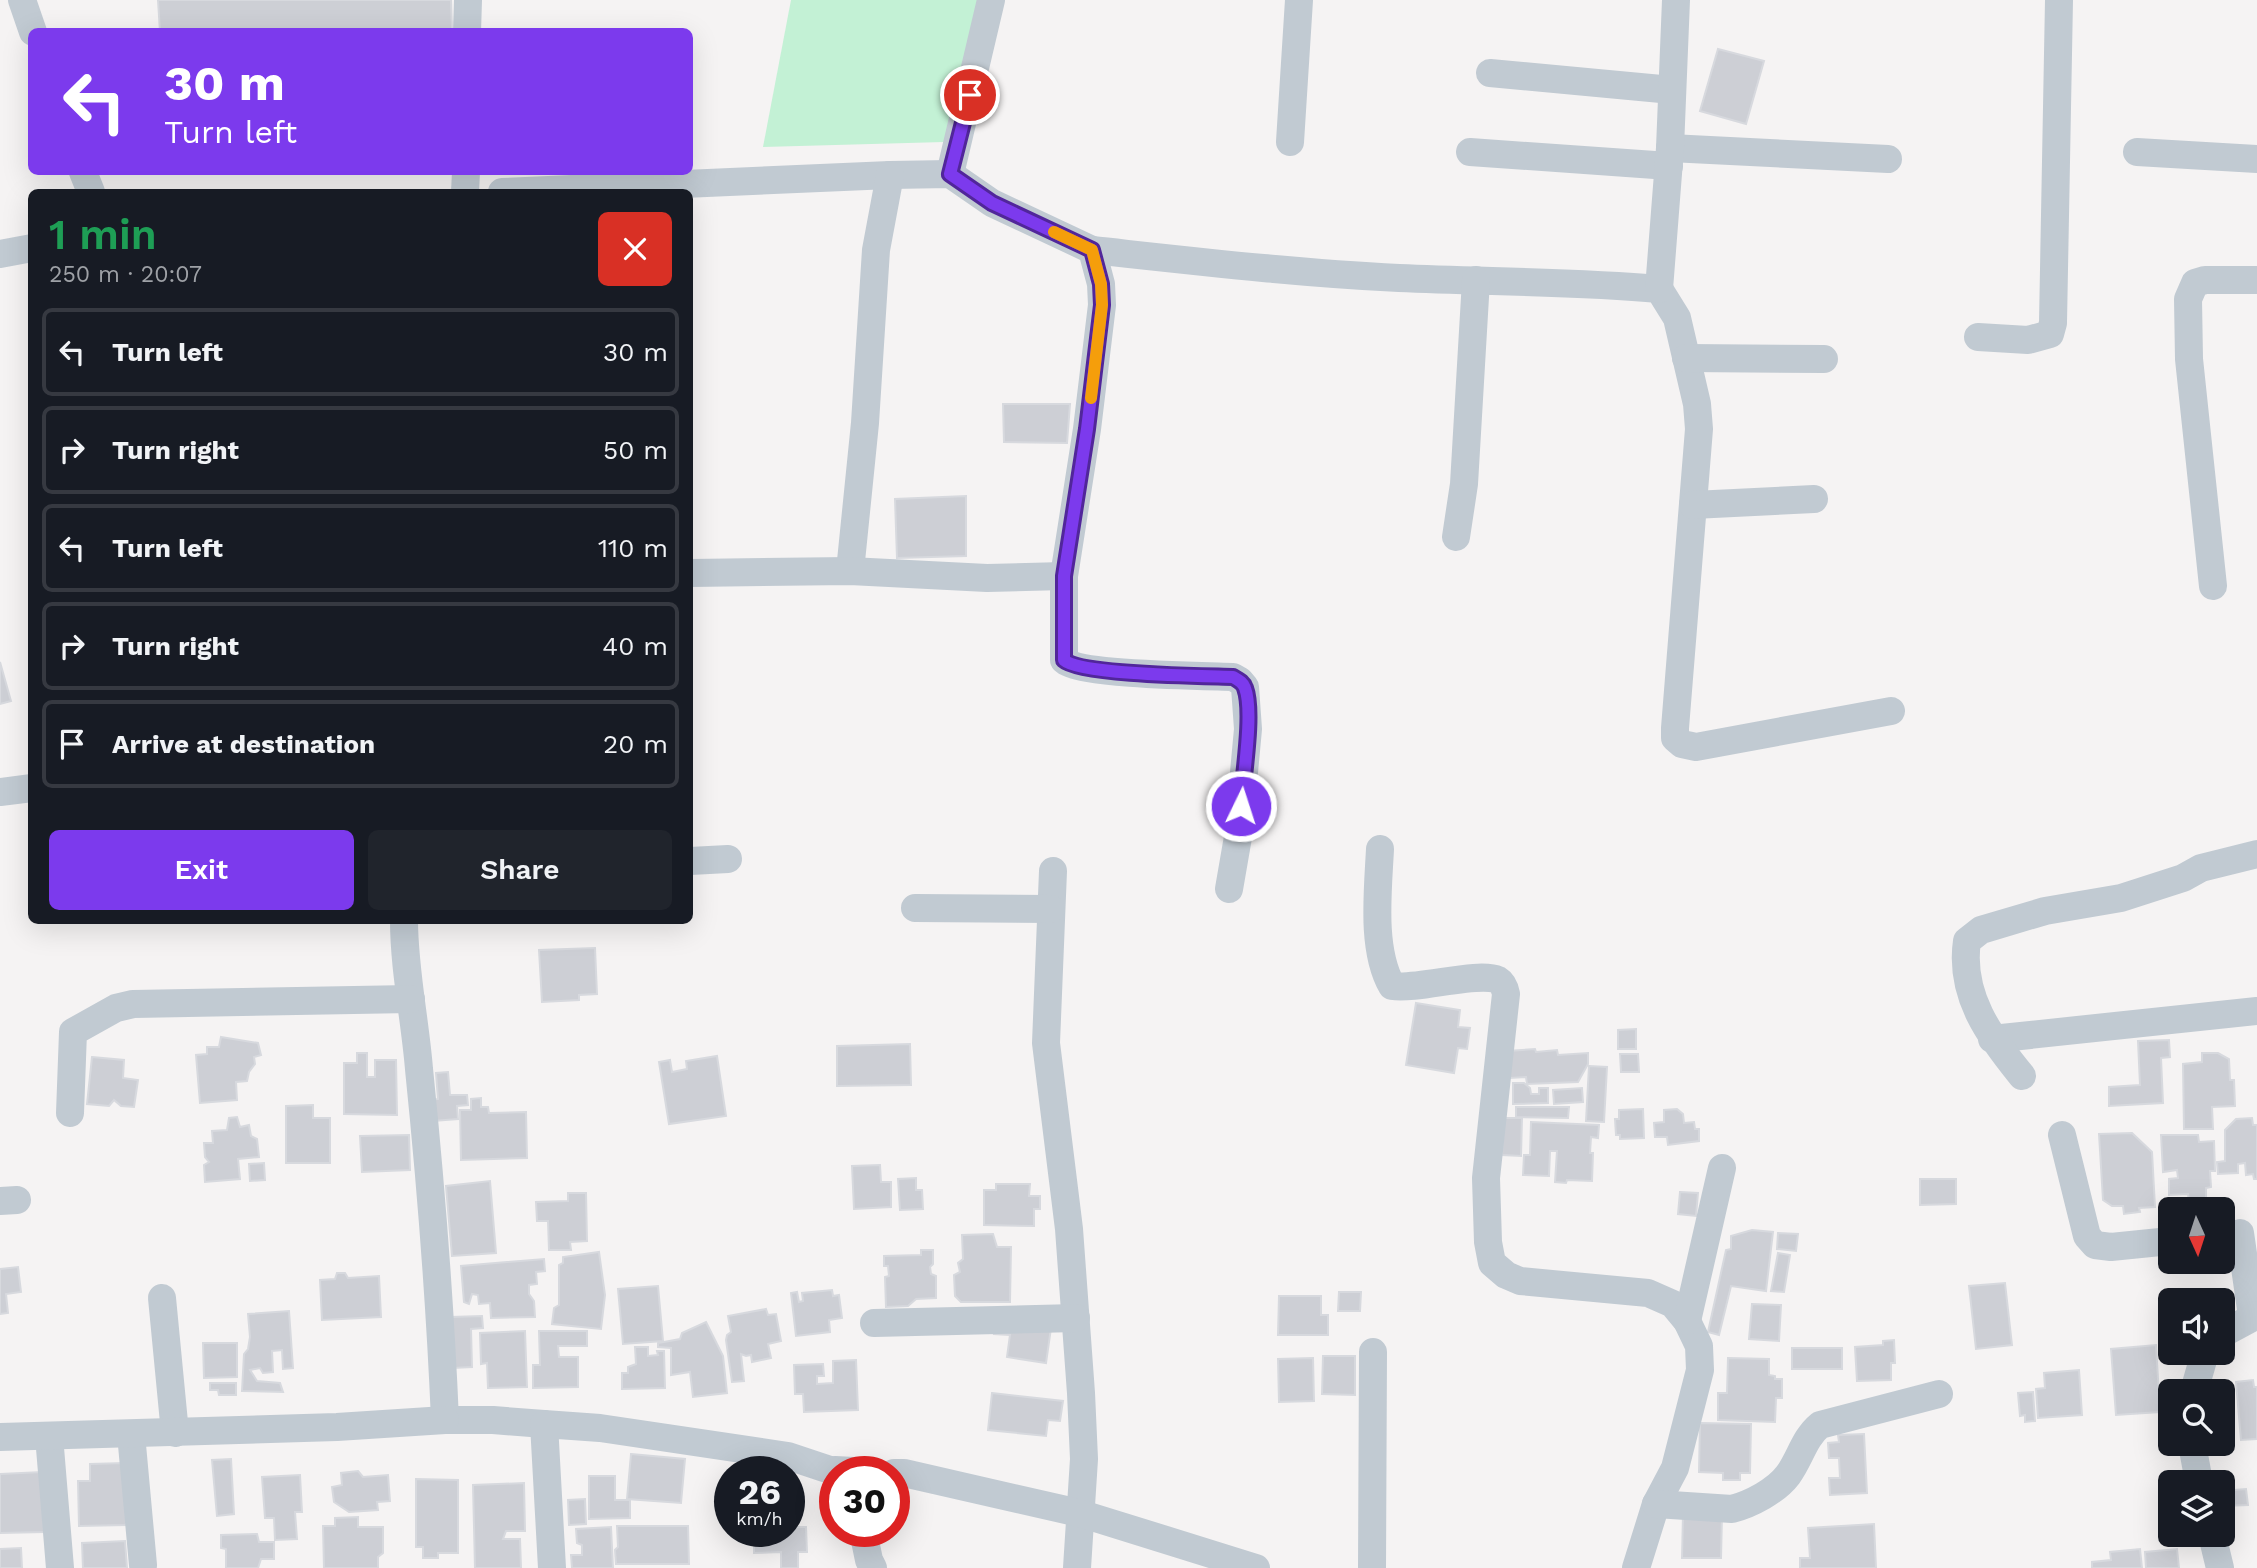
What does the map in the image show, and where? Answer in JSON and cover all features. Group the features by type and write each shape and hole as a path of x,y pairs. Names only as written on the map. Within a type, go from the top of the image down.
{"street":[{"path":"22,0 32,28"},
{"path":"467,28 468,0"},
{"path":"950,174 991,0"},
{"path":"1290,142 1300,0"},
{"path":"1676,0 1670,157 1660,289 1677,318 1697,404 1699,429 1675,738 1682,744 1696,747 1891,710"},
{"path":"1978,337 2028,340 2050,334 2053,323 2059,0"},
{"path":"1490,73 1672,90"},
{"path":"1470,152 1888,159"},
{"path":"2137,152 2257,159"},
{"path":"570,189 950,174 992,203 1092,250 1237,266 1398,278 1602,283 1660,289"},
{"path":"849,570 865,423 876,250 890,175"},
{"path":"0,254 28,249"},
{"path":"1092,250 1101,284 1102,305 1087,429 1064,576 1064,660 1069,665 1097,669 1233,677 1245,687 1248,729 1240,816 1229,889"},
{"path":"1456,537 1464,484 1476,280"},
{"path":"2213,586 2189,359 2188,299 2195,282 2257,280"},
{"path":"1686,358 1824,359"},
{"path":"1693,505 1814,499"},
{"path":"693,573 849,570 987,578 1064,576"},
{"path":"0,792 28,788"},
{"path":"1380,849 1379,943 1385,974 1392,986 1404,988 1485,978 1498,980 1506,994 1486,1178 1488,1242 1492,1263 1506,1275 1520,1281 1647,1293 1673,1304 1687,1321 1699,1346 1700,1370 1675,1468 1656,1504 1636,1568"},
{"path":"2022,1076 1992,1040 1980,1017 1967,978 1965,959 1968,941 1981,930 2045,911 2121,898 2183,878 2201,868 2257,854"},
{"path":"693,861 728,859"},
{"path":"1053,871 1046,1043 1069,1229 1076,1318 1084,1459 1077,1568"},
{"path":"915,908 1051,909"},
{"path":"404,924 404,949 419,1068 445,1420"},
{"path":"71,1113 74,1032 116,1008 132,1004 411,999"},
{"path":"1992,1040 2257,1011"},
{"path":"2062,1135 2087,1236 2095,1245 2111,1247 2158,1242"},
{"path":"1687,1321 1722,1168"},
{"path":"2235,1326 2254,1315 2240,1233"},
{"path":"162,1298 175,1433"},
{"path":"874,1322 1076,1318"},
{"path":"1372,1568 1373,1352"},
{"path":"1656,1504 1732,1509 1744,1506 1776,1487 1787,1476 1820,1425 1939,1394"},
{"path":"0,1437 494,1420 636,1433 788,1456 819,1466"},
{"path":"544,1424 552,1568"},
{"path":"131,1434 143,1565"},
{"path":"49,1436 60,1568"},
{"path":"910,1474 1079,1513 1256,1568"},
{"path":"866,1547 873,1568"},
{"path":"2215,1547 2220,1568"}],"green space":[{"path":"791,0 980,0 944,142 763,147"}],"building":[{"path":"158,0 451,0 452,28 160,28"},
{"path":"1718,49 1764,61 1746,124 1700,111"},
{"path":"1003,404 1070,404 1067,443 1004,442"},
{"path":"966,496 966,556 897,558 895,499"},
{"path":"0,662 11,701 0,704"},
{"path":"595,948 597,994 579,995 579,1000 542,1002 539,950"},
{"path":"1416,1003 1460,1010 1458,1027 1470,1028 1467,1049 1458,1048 1454,1073 1406,1065"},
{"path":"1636,1029 1636,1049 1618,1049 1618,1030"},
{"path":"221,1037 258,1043 261,1055 254,1057 255,1064 247,1081 236,1082 237,1100 200,1103 196,1055 207,1054 207,1047 219,1047"},
{"path":"2169,1040 2170,1057 2161,1058 2163,1103 2109,1106 2109,1087 2140,1085 2138,1041"},
{"path":"910,1044 911,1085 837,1086 837,1046"},
{"path":"1535,1049 1536,1052 1557,1050 1558,1055 1588,1053 1588,1064 1578,1082 1527,1084 1526,1077 1510,1078 1507,1051"},
{"path":"357,1053 367,1053 367,1077 375,1077 375,1060 396,1060 397,1115 344,1114 344,1063 357,1063"},
{"path":"2202,1053 2218,1053 2229,1059 2230,1080 2234,1080 2235,1106 2212,1107 2213,1129 2184,1129 2183,1064 2202,1062"},
{"path":"1620,1054 1638,1054 1639,1072 1621,1072"},
{"path":"717,1056 726,1116 669,1124 659,1062 670,1060 672,1072 687,1069 686,1061"},
{"path":"92,1057 124,1060 123,1078 138,1080 134,1107 121,1106 114,1100 109,1106 87,1104"},
{"path":"1589,1066 1607,1067 1604,1122 1586,1121"},
{"path":"448,1072 450,1095 467,1095 468,1105 457,1106 458,1119 433,1121 431,1100 438,1099 436,1073"},
{"path":"1513,1083 1524,1083 1530,1088 1531,1094 1539,1094 1539,1088 1548,1088 1548,1103 1513,1104"},
{"path":"1582,1088 1583,1102 1554,1104 1553,1090"},
{"path":"481,1098 481,1107 488,1107 489,1113 526,1112 527,1158 461,1160 460,1110 471,1110 471,1099"},
{"path":"313,1105 313,1118 330,1118 330,1163 286,1163 286,1106"},
{"path":"1516,1107 1569,1107 1568,1118 1516,1117"},
{"path":"1643,1109 1644,1138 1620,1139 1620,1135 1616,1135 1615,1119 1619,1119 1619,1110"},
{"path":"1677,1109 1683,1114 1684,1123 1694,1122 1695,1129 1699,1129 1699,1141 1668,1145 1667,1137 1655,1137 1654,1123 1664,1122 1664,1110"},
{"path":"237,1117 240,1127 249,1125 251,1136 257,1139 259,1157 238,1159 240,1179 205,1182 204,1165 209,1162 205,1157 204,1143 213,1143 212,1131 227,1130 229,1118"},
{"path":"1503,1118 1522,1118 1521,1156 1502,1155"},
{"path":"2252,1118 2253,1125 2257,1125 2257,1179 2254,1179 2253,1174 2246,1175 2245,1163 2238,1164 2238,1173 2218,1174 2217,1162 2225,1161 2225,1130 2236,1119"},
{"path":"1531,1122 1599,1125 1598,1138 1591,1137 1592,1181 1555,1182 1557,1151 1550,1151 1549,1176 1523,1175 1524,1155 1530,1155"},
{"path":"2132,1133 2152,1152 2155,1207 2139,1208 2140,1212 2124,1214 2123,1206 2112,1206 2103,1200 2099,1134"},
{"path":"409,1135 410,1170 362,1172 360,1136"},
{"path":"2161,1135 2198,1135 2199,1142 2214,1141 2215,1171 2210,1171 2211,1187 2206,1188 2206,1197 2169,1195 2169,1179 2178,1178 2177,1170 2163,1172"},
{"path":"264,1163 265,1180 250,1181 249,1164"},
{"path":"880,1165 881,1182 891,1182 891,1207 854,1209 852,1166"},
{"path":"916,1178 916,1190 922,1190 923,1209 900,1210 898,1179"},
{"path":"1920,1179 1956,1179 1956,1204 1920,1205"},
{"path":"490,1181 496,1253 452,1256 446,1186"},
{"path":"996,1184 1030,1184 1029,1196 1040,1196 1040,1209 1034,1209 1034,1226 984,1225 984,1190 996,1190"},
{"path":"1680,1192 1698,1193 1696,1216 1678,1214"},
{"path":"568,1193 586,1193 587,1241 570,1242 571,1250 549,1250 548,1221 537,1221 536,1202 568,1201"},
{"path":"1752,1230 1773,1232 1766,1291 1731,1286 1719,1335 1708,1332 1726,1250 1731,1249 1731,1236"},
{"path":"1778,1233 1798,1234 1796,1251 1777,1249"},
{"path":"993,1234 997,1247 1011,1247 1010,1302 961,1302 955,1296 954,1275 960,1272 958,1263 963,1259 962,1235"},
{"path":"921,1250 933,1250 933,1264 930,1267 931,1274 936,1276 936,1298 916,1299 908,1306 886,1307 885,1277 889,1276 888,1266 884,1266 884,1256 921,1255"},
{"path":"599,1252 605,1295 601,1329 552,1324 554,1308 559,1305 559,1265 563,1263 563,1257"},
{"path":"1778,1253 1790,1255 1784,1292 1771,1291"},
{"path":"544,1259 545,1271 536,1272 537,1284 529,1285 535,1317 491,1318 490,1303 479,1304 478,1295 472,1294 469,1304 464,1302 461,1266"},
{"path":"18,1267 21,1292 6,1294 8,1313 0,1314 0,1269"},
{"path":"337,1273 345,1273 348,1278 379,1276 381,1317 322,1320 320,1280 335,1279"},
{"path":"2005,1283 2012,1345 1976,1349 1969,1286"},
{"path":"658,1286 663,1341 623,1344 618,1289"},
{"path":"832,1290 833,1296 839,1295 842,1318 829,1320 830,1332 796,1336 791,1293 797,1292 799,1302 803,1301 802,1293"},
{"path":"1339,1292 1361,1292 1360,1311 1338,1311"},
{"path":"1279,1296 1321,1296 1321,1315 1328,1315 1328,1335 1278,1335"},
{"path":"1752,1304 1781,1305 1779,1341 1749,1339"},
{"path":"766,1309 768,1315 776,1314 781,1341 768,1344 771,1358 752,1362 751,1355 741,1354 744,1381 732,1382 726,1340 731,1332 728,1316"},
{"path":"289,1311 293,1368 283,1369 282,1350 272,1351 273,1372 263,1373 260,1368 250,1370 257,1381 280,1383 283,1392 242,1391 244,1354 248,1349 250,1337 248,1314"},
{"path":"482,1316 483,1328 471,1329 472,1367 453,1368 451,1317"},
{"path":"706,1322 723,1356 727,1393 693,1397 690,1372 671,1375 671,1348 658,1347 658,1343 680,1339 682,1333"},
{"path":"1051,1328 1046,1363 1007,1357 1010,1335 993,1334"},
{"path":"525,1331 527,1387 488,1388 487,1363 481,1364 480,1333"},
{"path":"539,1331 587,1331 587,1346 558,1346 559,1357 578,1357 578,1387 533,1388 533,1365 540,1365"},
{"path":"1894,1340 1895,1363 1891,1363 1891,1380 1857,1381 1855,1347 1883,1345 1883,1341"},
{"path":"203,1343 237,1343 237,1377 204,1378"},
{"path":"2156,1345 2158,1412 2116,1415 2111,1349"},
{"path":"635,1347 648,1347 648,1356 664,1351 665,1388 622,1389 622,1373 628,1373 628,1367 636,1364"},
{"path":"1792,1348 1842,1348 1842,1369 1792,1369"},
{"path":"1323,1356 1355,1356 1355,1395 1322,1394"},
{"path":"1313,1358 1314,1401 1279,1402 1278,1359"},
{"path":"1728,1358 1769,1359 1769,1375 1782,1379 1782,1398 1776,1398 1775,1422 1718,1420 1718,1393 1727,1393"},
{"path":"856,1360 858,1410 804,1412 803,1394 795,1394 794,1365 823,1364 824,1376 817,1376 817,1384 833,1383 833,1361"},
{"path":"2079,1370 2082,1415 2038,1418 2036,1389 2045,1388 2044,1373"},
{"path":"2253,1380 2254,1387 2257,1387 2257,1439 2241,1440 2236,1382"},
{"path":"210,1383 236,1383 236,1395 219,1395 218,1390 210,1390"},
{"path":"2033,1392 2035,1421 2025,1422 2025,1415 2020,1416 2018,1393"},
{"path":"992,1393 1063,1401 1060,1421 1048,1420 1046,1436 988,1430"},
{"path":"1700,1423 1751,1424 1750,1473 1740,1473 1740,1480 1723,1480 1723,1473 1699,1472"},
{"path":"1864,1434 1867,1493 1830,1495 1829,1478 1840,1478 1839,1458 1829,1458 1828,1443 1839,1442 1838,1435"},
{"path":"631,1454 685,1459 681,1503 627,1499"},
{"path":"231,1459 234,1514 217,1516 212,1460"},
{"path":"125,1463 126,1525 79,1526 78,1481 90,1481 90,1464"},
{"path":"358,1471 363,1477 388,1475 390,1501 377,1502 378,1510 349,1512 334,1502 332,1487 342,1485 341,1473"},
{"path":"42,1472 44,1532 0,1533 0,1474"},
{"path":"300,1475 302,1512 295,1512 297,1539 275,1540 274,1518 265,1518 262,1477"},
{"path":"589,1476 615,1476 615,1500 630,1500 630,1518 589,1519"},
{"path":"416,1479 458,1480 458,1553 438,1553 438,1558 423,1558 423,1547 416,1547"},
{"path":"524,1483 525,1531 506,1531 503,1539 520,1539 521,1568 475,1568 473,1485"},
{"path":"2246,1489 2248,1505 2235,1506 2235,1490"},
{"path":"585,1499 586,1524 569,1525 568,1500"},
{"path":"1683,1514 1722,1515 1721,1558 1682,1558"},
{"path":"358,1517 358,1527 383,1527 383,1553 378,1557 378,1568 324,1568 323,1526 335,1526 335,1518"},
{"path":"1874,1524 1876,1568 1800,1568 1800,1558 1810,1558 1808,1528"},
{"path":"617,1526 688,1526 689,1564 616,1564"},
{"path":"611,1527 613,1568 572,1568 571,1555 582,1555 582,1545 577,1543 576,1529"},
{"path":"806,1527 807,1552 798,1552 798,1568 781,1568 781,1552 754,1553 754,1547 805,1547"},
{"path":"257,1534 259,1542 274,1542 274,1559 261,1559 258,1568 226,1568 226,1549 221,1548 221,1535"},
{"path":"125,1541 127,1568 83,1568 82,1543"},
{"path":"21,1548 22,1568 0,1568 0,1549"},
{"path":"2140,1549 2142,1568 2092,1568 2092,1562 2111,1560 2110,1552"},
{"path":"2177,1549 2179,1568 2146,1568 2145,1552"}],"slow traffic":[{"path":"1054,232 1092,250 1101,284 1102,305 1091,398"}],"route":[{"path":"970,95 950,174 992,203 1092,250 1101,284 1102,305 1087,429 1064,576 1064,660 1069,665 1097,669 1233,677 1240,681 1245,687 1248,709 1241,806"}]}
